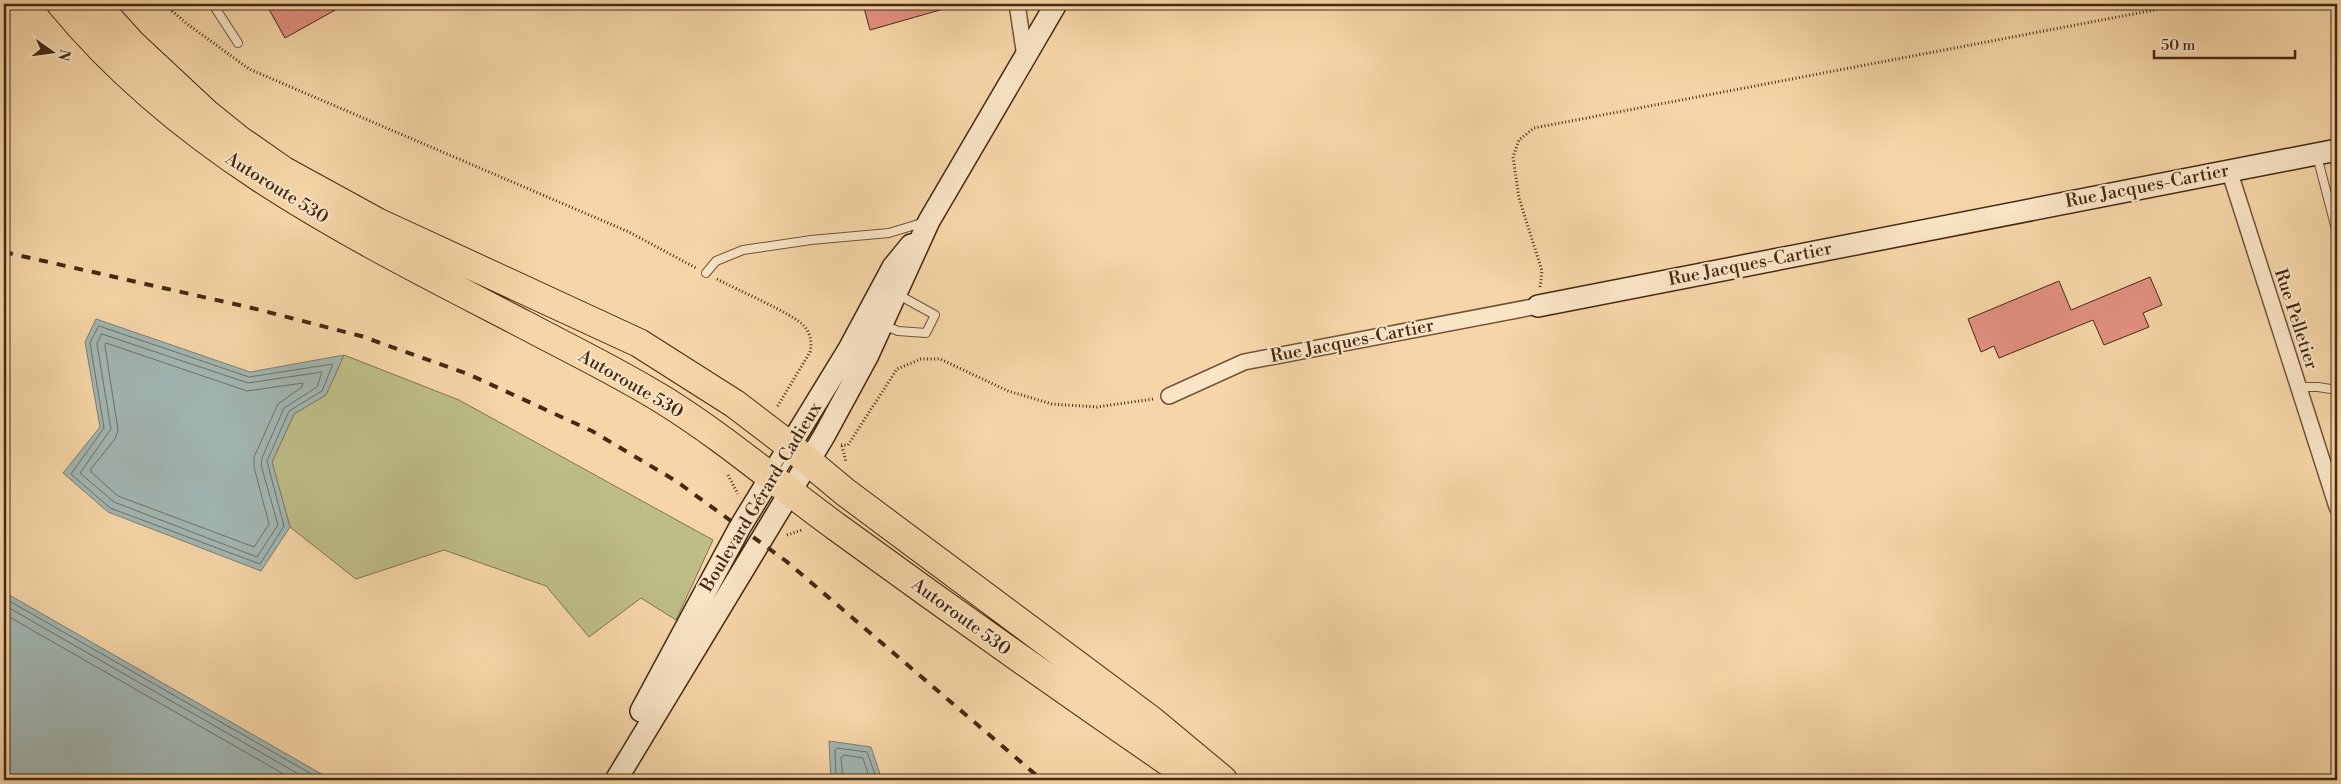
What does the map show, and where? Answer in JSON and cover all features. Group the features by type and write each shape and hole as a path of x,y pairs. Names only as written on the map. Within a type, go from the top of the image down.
{"highway":[{"name":"Autoroute 530","path":"61,4 96,43 162,105 246,171 290,199 384,251 642,388 699,424 991,639 1195,780"},
{"name":"Autoroute 530","path":"96,4 132,44 207,114 284,171 377,222 639,343 722,395 845,492 1152,720 1223,780"}],"main road":[{"name":"Boulevard Gérard-Cadieux","path":"616,780 780,485 883,325 929,221 1056,4"},
{"name":"Rue Jacques-Cartier","path":"1538,306 2337,150"},
{"name":"Boulevard Gérard-Cadieux","path":"799,454 849,349 893,267 929,221"},
{"name":"Boulevard Gérard-Cadieux","path":"605,780 740,527 780,485"}],"street":[{"path":"1017,4 1025,57"},
{"name":"Rue Pelletier","path":"2229,170 2337,507"},
{"name":"Rue Jacques-Cartier","path":"1169,396 1244,362 1538,306"}],"lane":[{"path":"218,4 214,6 238,43"},
{"path":"2316,154 2337,233"},
{"path":"706,273 716,261 742,250 811,240 889,233 929,221"},
{"path":"883,325 898,331 926,332 935,315 897,294"},
{"path":"2298,386 2337,390"}],"path":[{"path":"164,4 186,24 249,69 629,232 796,320 808,331 811,342 810,352 776,409"},
{"path":"1538,306 1542,271 1519,198 1514,157 1519,140 1534,128 2186,4"},
{"path":"846,461 842,446 848,445 896,369 921,360 940,359 1008,391 1052,404 1097,407 1148,400"}],"shaded area":[{"path":"344,355 459,400 713,540 676,620 641,598 589,637 546,586 444,550 356,579 290,527 272,462 294,414 326,395"}],"water":[{"path":"96,319 250,372 344,355 326,395 294,414 272,462 290,527 261,571 108,512 63,473 100,427 85,342"},
{"path":"4,592 332,780 4,780"},
{"path":"829,741 871,747 882,780 831,780"}],"building":[{"path":"266,4 346,4 285,38"},
{"path":"863,4 947,4 947,8 870,30"},
{"path":"2150,277 2162,305 2143,313 2149,327 2104,345 2093,320 1999,358 1994,346 1981,352 1968,319 2059,281 2071,310"}],"railway":[{"path":"4,252 252,308 361,336 468,374 592,431 676,481 786,561 1042,780"}]}
